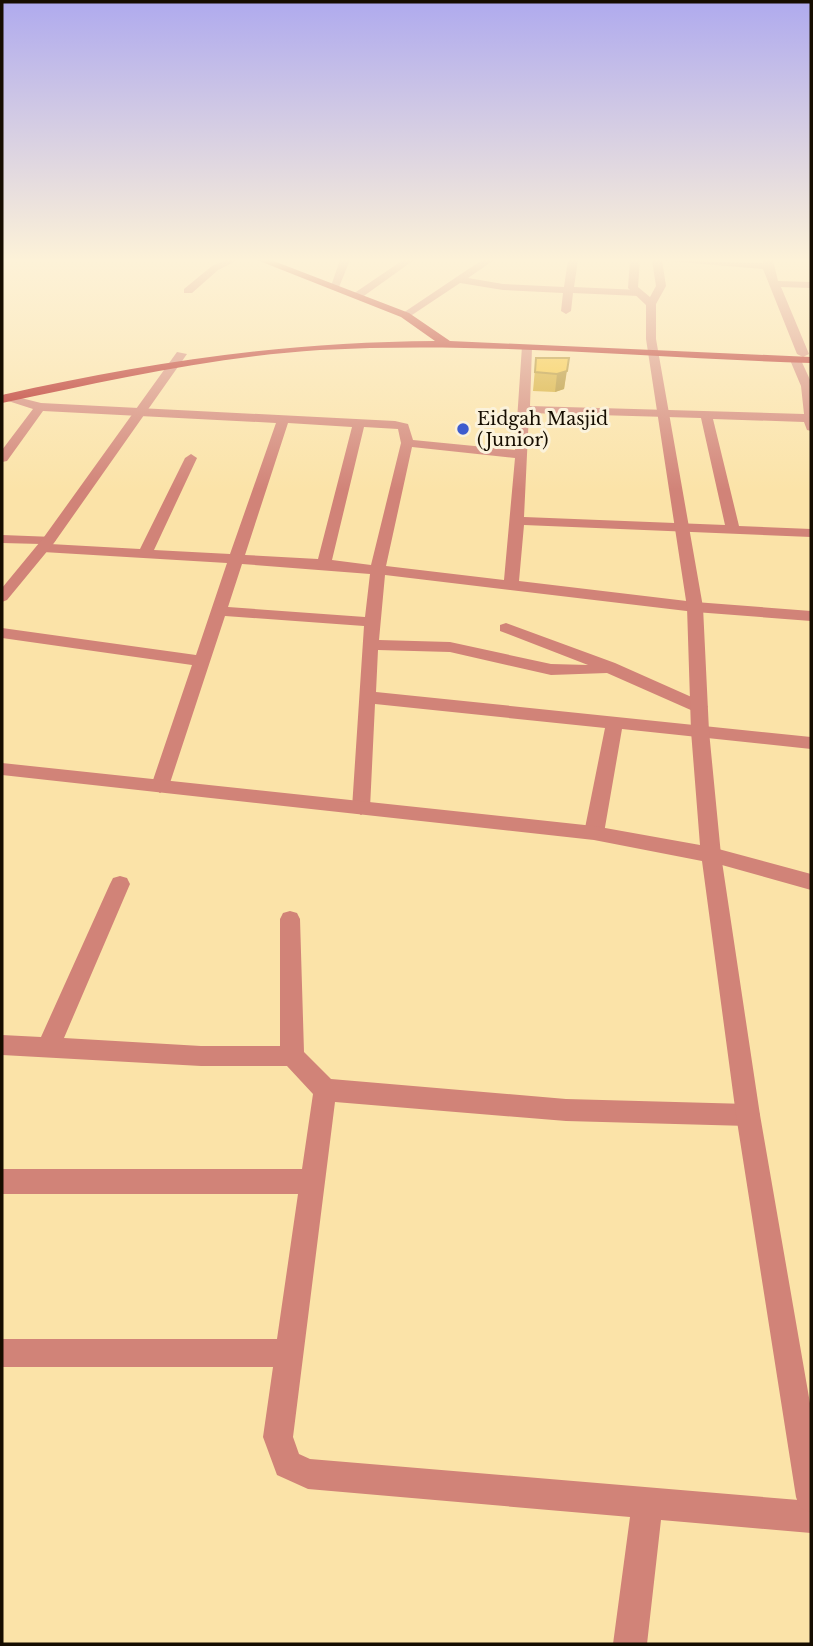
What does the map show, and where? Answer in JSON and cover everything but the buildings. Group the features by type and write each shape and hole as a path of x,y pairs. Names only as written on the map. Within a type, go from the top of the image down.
{"main road":[{"path":"418,337 424,341"},
{"path":"438,337 444,341 526,348 652,351"},
{"path":"4,396 178,358 424,341 805,357"}],"street":[{"path":"652,337 661,413 695,607 700,731 711,855 748,1115 811,1497"},
{"path":"524,409 706,415 810,423 805,357 796,337"},
{"path":"510,585 522,455 526,348"},
{"path":"2,597 7,583 46,544 178,358"},
{"path":"4,396 40,407 404,427 407,443 378,568 370,645 361,808"},
{"path":"2,458 40,407"},
{"path":"706,415 733,529"},
{"path":"160,786 283,419"},
{"path":"324,564 359,423"},
{"path":"407,443 522,455"},
{"path":"145,554 191,458"},
{"path":"517,521 811,533"},
{"path":"2,539 145,554 236,557 378,568 695,607 811,616"},
{"path":"218,611 372,622"},
{"path":"506,628 608,667 699,707"},
{"path":"2,633 201,661"},
{"path":"370,645 459,649 560,673 578,673 608,667"},
{"path":"368,697 811,743"},
{"path":"594,833 615,721"},
{"path":"2,769 594,833 711,855 811,881"},
{"path":"48,1048 120,884"},
{"path":"290,919 292,1056 325,1090 566,1110 748,1115"},
{"path":"2,1045 201,1056 292,1056"},
{"path":"325,1090 278,1437 288,1464 307,1474 811,1517"},
{"path":"2,1182 313,1181"},
{"path":"2,1353 290,1353"},
{"path":"631,1644 647,1503"}],"place":[{"name":"Eidgah Masjid (Junior)","path":"463,429"}]}
